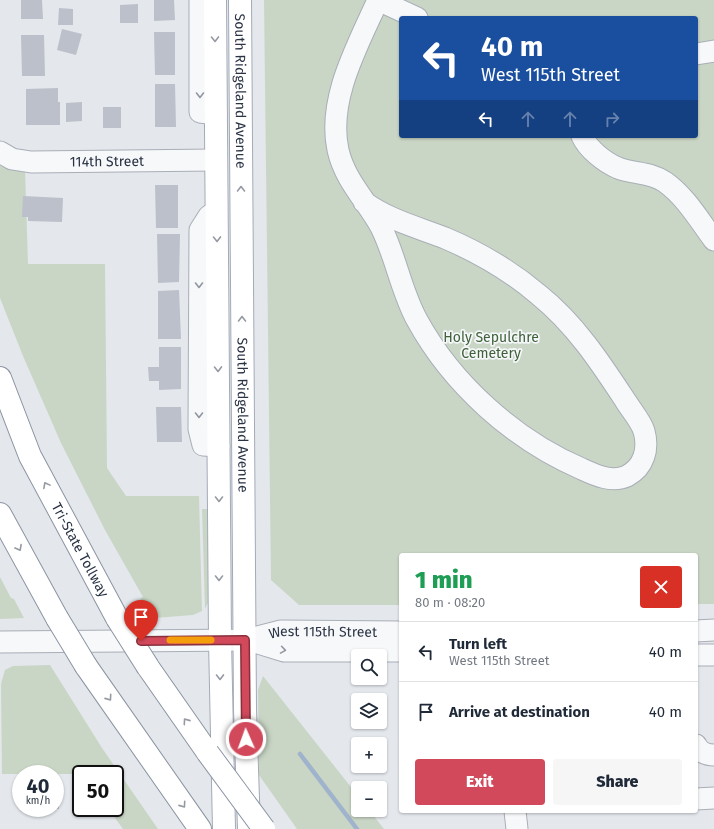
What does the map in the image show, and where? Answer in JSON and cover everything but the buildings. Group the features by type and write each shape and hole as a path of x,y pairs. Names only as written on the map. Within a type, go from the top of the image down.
{"main road":[{"name":"South Ridgeland Avenue","path":"215,0 220,640 224,829"},
{"name":"South Ridgeland Avenue","path":"240,0 245,640 249,829"},
{"name":"Tri-State Tollway","path":"0,378 30,456 118,618 148,667 208,753 264,829"},
{"path":"0,514 57,618 86,666 200,829"}],"street":[{"name":"South Ridgeland Avenue","path":"200,0 200,112 216,114"},
{"path":"364,202 380,213 393,219 466,248 518,279 555,309 574,327 602,365 643,429 646,450 642,462 627,476 608,479 573,466 528,439 484,404 447,365 417,320 406,298 381,227 353,187 344,170 338,149 336,128 338,105 344,86 361,37 378,0 414,16"},
{"path":"698,54 714,51"},
{"path":"583,138 585,143 603,160 618,168 644,173 663,180 680,193 714,240"},
{"name":"114th Street","path":"0,152 12,159 31,162 216,160"},
{"path":"698,630 714,630"},
{"name":"West 115th Street","path":"0,642 245,640 281,631 399,632"},
{"name":"West 115th Street","path":"245,640 284,651 399,651"},
{"path":"698,655 714,655"},
{"path":"698,798 714,798"},
{"path":"515,813 517,829"}],"green space":[{"name":"Holy Sepulchre Cemetery","path":"264,0 714,0 714,604 698,604 698,553 399,553 399,605 299,605 271,580"},
{"path":"0,161 25,169 28,264 105,264 107,468 126,496 199,496 202,611 193,615 154,618 140,599 143,597 105,530 61,443 23,356 0,298"},
{"path":"202,509 212,509 209,601 205,609"},
{"path":"0,577 11,598 14,599 24,618 0,619"},
{"path":"50,665 114,765 72,765 72,774 64,774 64,765 12,765 12,774 2,774 1,684 5,670 13,666"},
{"path":"263,676 351,787 351,817 375,817 384,829 297,829 259,775 258,690"},
{"path":"124,780 158,829 123,829 114,817 124,817"}],"waterway":[{"path":"300,754 357,829"}],"slow traffic":[{"path":"170,640 211,640"}],"route":[{"path":"141,641 245,640 246,739"}]}
